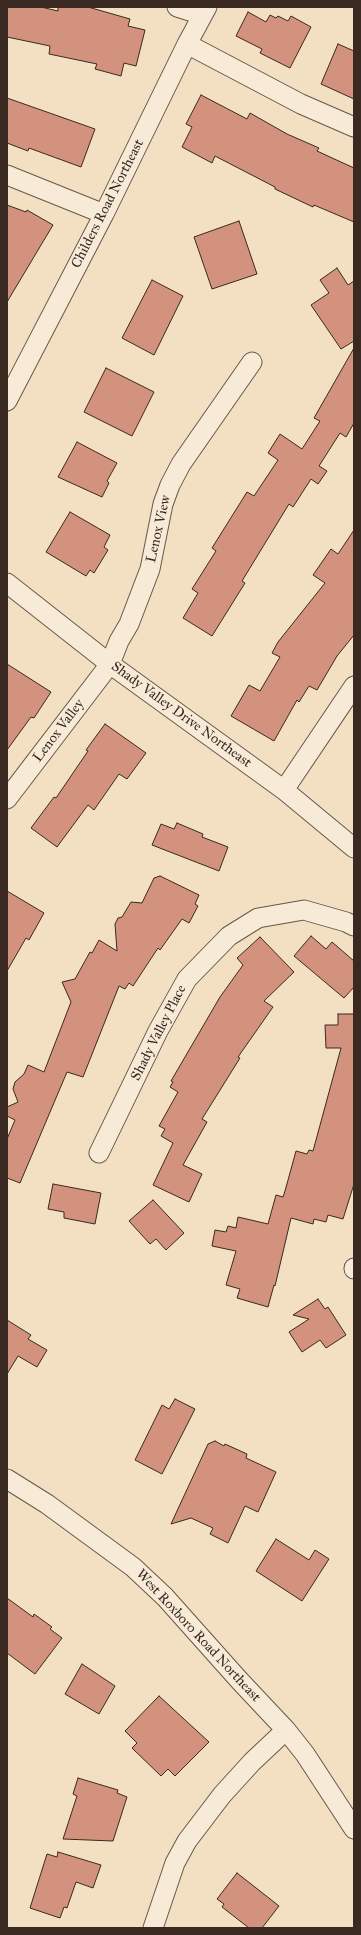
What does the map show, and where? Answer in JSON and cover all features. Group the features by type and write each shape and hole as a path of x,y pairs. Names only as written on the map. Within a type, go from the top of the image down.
{"street":[{"path":"177,7 204,11"},
{"name":"Childers Road Northeast","path":"7,401 104,214 204,11"},
{"path":"187,44 301,104 354,127"},
{"path":"7,175 104,214"},
{"name":"Lenox View","path":"110,664 119,641 129,624 150,568 163,504 170,485 181,464 252,362"},
{"name":"Shady Valley Drive Northeast","path":"7,583 110,664 284,790 354,848"},
{"name":"Lenox Valley","path":"7,799 110,664"},
{"path":"284,790 354,686"},
{"name":"Shady Valley Place","path":"99,1153 158,1031 187,979 229,936 258,918 304,910 346,922 354,926"},
{"name":"West Roxboro Road Northeast","path":"7,1479 47,1504 134,1567 165,1597 238,1680 286,1730 305,1754 354,1829"},
{"path":"153,1928 175,1863 187,1841 222,1795 252,1762 286,1730"}],"building":[{"path":"7,7 41,7 58,11 58,7 88,7 130,19 128,26 145,30 136,66 124,63 121,76 95,69 97,64 49,54 50,46 7,37"},
{"path":"248,12 266,22 270,15 276,18 278,16 288,21 291,16 311,27 290,68 260,53 262,49 236,36"},
{"path":"338,44 354,51 354,99 321,84"},
{"path":"201,95 247,119 250,113 287,134 319,148 317,151 354,168 354,222 314,205 313,207 275,189 275,187 215,156 212,163 182,147 192,127 186,124"},
{"path":"7,98 95,129 81,167 29,148 28,151 7,143"},
{"path":"7,205 26,212 27,210 53,225 7,302"},
{"path":"239,221 257,274 212,289 194,237"},
{"path":"337,268 348,285 354,281 354,341 341,349 311,305 329,293 320,280"},
{"path":"152,280 183,296 154,355 122,338"},
{"path":"354,348 354,423 346,437 340,433 319,466 327,471 318,484 311,479 293,507 289,504 242,581 245,583 212,636 183,618 198,593 192,589 216,551 212,548 247,492 254,496 278,460 268,453 280,434 302,449 320,421 314,418"},
{"path":"106,368 154,392 132,436 84,412"},
{"path":"77,442 117,463 107,481 109,483 102,497 58,477"},
{"path":"70,512 110,535 104,547 108,550 94,573 90,570 86,576 46,552"},
{"path":"354,530 354,635 337,656 317,690 309,686 299,702 297,700 274,741 231,716 249,685 260,691 280,657 272,653 278,642 325,583 313,575 331,549 338,554"},
{"path":"7,664 51,692 34,718 31,717 7,750"},
{"path":"105,724 146,753 127,779 119,774 94,810 88,805 57,847 31,828 54,797 56,798 88,751 86,750"},
{"path":"177,823 203,834 202,837 228,847 219,871 152,845 161,824 174,829"},
{"path":"160,876 199,895 195,904 198,906 189,923 182,919 160,950 158,948 133,986 129,983 125,989 119,986 83,1077 67,1072 20,1183 7,1178 7,1139 15,1120 7,1116 7,1107 18,1102 13,1089 15,1082 24,1074 28,1065 44,1072 71,1002 62,982 75,979 90,952 92,953 99,940 117,951 115,924 118,918 122,917 131,902 142,903 154,878"},
{"path":"7,891 44,913 29,940 26,938 7,971"},
{"path":"311,936 326,949 332,942 354,961 354,987 344,998 294,956"},
{"path":"260,937 294,972 264,1001 273,1007 238,1057 240,1058 202,1119 207,1122 183,1165 202,1174 189,1202 153,1185 173,1143 161,1136 165,1129 159,1126 178,1092 170,1087 173,1082 171,1081 220,997 243,965 237,958"},
{"path":"338,1014 354,1014 354,1184 343,1219 328,1215 326,1222 314,1219 313,1224 291,1218 275,1286 274,1285 268,1307 237,1298 240,1289 226,1285 236,1251 212,1246 215,1230 226,1232 228,1226 236,1228 238,1217 268,1224 276,1195 283,1197 296,1151 307,1154 309,1150 313,1151 341,1048 326,1048 325,1025 338,1025"},
{"path":"53,1184 101,1193 95,1224 64,1218 64,1212 48,1209"},
{"path":"153,1200 184,1233 166,1250 156,1239 150,1244 129,1221"},
{"path":"318,1299 325,1309 328,1307 346,1335 326,1348 320,1340 302,1352 289,1332 309,1319 293,1315"},
{"path":"7,1320 31,1335 28,1339 47,1350 37,1367 18,1356 7,1374"},
{"path":"175,1399 195,1409 162,1474 135,1460 162,1405 169,1409"},
{"path":"215,1441 224,1446 225,1444 247,1454 246,1458 276,1472 258,1512 245,1506 228,1543 210,1534 213,1528 191,1518 171,1524 208,1444"},
{"path":"276,1539 309,1560 315,1550 329,1559 302,1601 256,1571"},
{"path":"7,1598 33,1617 34,1614 52,1627 50,1629 62,1638 35,1674 7,1653"},
{"path":"82,1664 115,1686 99,1714 65,1694"},
{"path":"159,1696 209,1742 175,1776 168,1769 161,1776 132,1748 137,1743 125,1731"},
{"path":"78,1778 118,1790 117,1793 127,1797 113,1841 63,1839 77,1796 73,1794"},
{"path":"58,1852 101,1865 93,1888 76,1882 67,1908 64,1907 60,1918 30,1908 47,1854 57,1857"},
{"path":"237,1873 279,1906 262,1928 249,1928 222,1907 224,1904 217,1899"}]}
